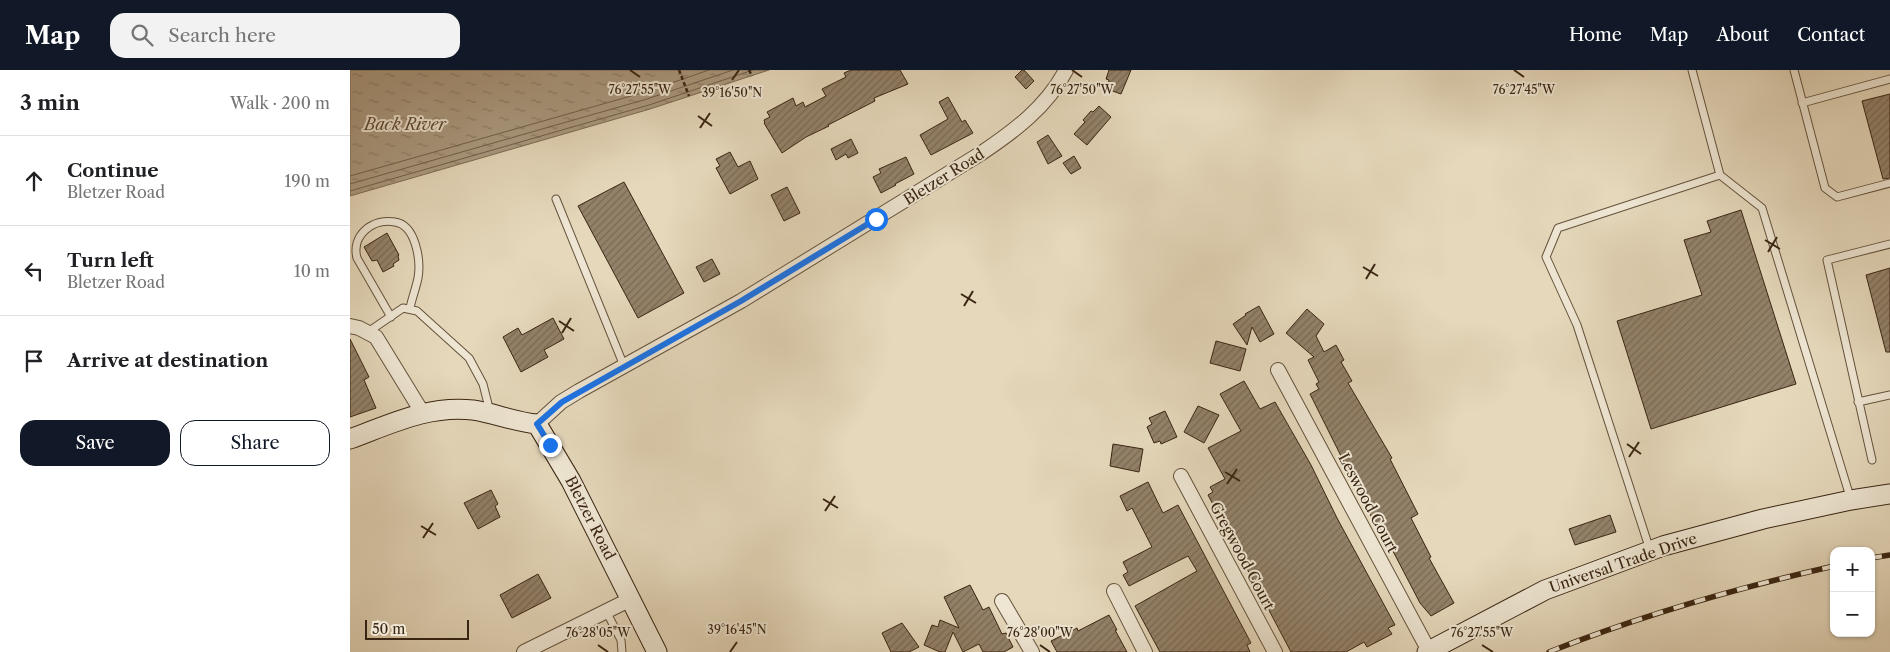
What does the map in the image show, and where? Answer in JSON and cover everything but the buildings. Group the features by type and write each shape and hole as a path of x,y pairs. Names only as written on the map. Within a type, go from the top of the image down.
{"street":[{"name":"Bletzer Road","path":"657,652 571,481 537,424 562,402 741,301 987,149 1032,115 1048,97 1066,70"},
{"path":"350,326 368,332 382,345 422,412"},
{"name":"Leswood Court","path":"1278,370 1428,652"},
{"path":"350,438 422,412 452,408 537,424"},
{"name":"Gregwood Court","path":"1181,476 1275,652"},
{"name":"Universal Trade Drive","path":"1428,652 1545,590 1650,550 1763,519 1851,500 1890,494"},
{"path":"1114,591 1145,652"},
{"path":"524,652 631,599"},
{"path":"1002,601 1032,652"}],"lane":[{"path":"1692,70 1720,174 1762,208 1851,500"},
{"path":"1794,70 1825,188 1837,197 1890,183"},
{"path":"1802,103 1890,79"},
{"path":"1650,550 1577,325 1546,257 1558,228 1720,174"},
{"path":"556,199 624,366"},
{"path":"391,317 356,258 355,252 362,232 368,227 382,222 396,222 402,225 414,240 417,251 418,278 410,308"},
{"path":"1872,460 1827,260 1890,244"},
{"path":"368,332 403,308 417,311 469,358 483,384 490,414"},
{"path":"1858,402 1890,395"},
{"path":"606,611 621,640 622,652"}],"path":[{"path":"679,70 689,96"},
{"path":"749,70 752,76"}],"water":[{"name":"Back River","path":"350,70 769,70 650,109 350,196"}],"railway":[{"path":"1875,557 1890,555"},
{"path":"1549,652 1619,626 1690,603 1830,567"}],"route":[{"path":"550,445 537,424 562,402 741,301 876,219"}]}
